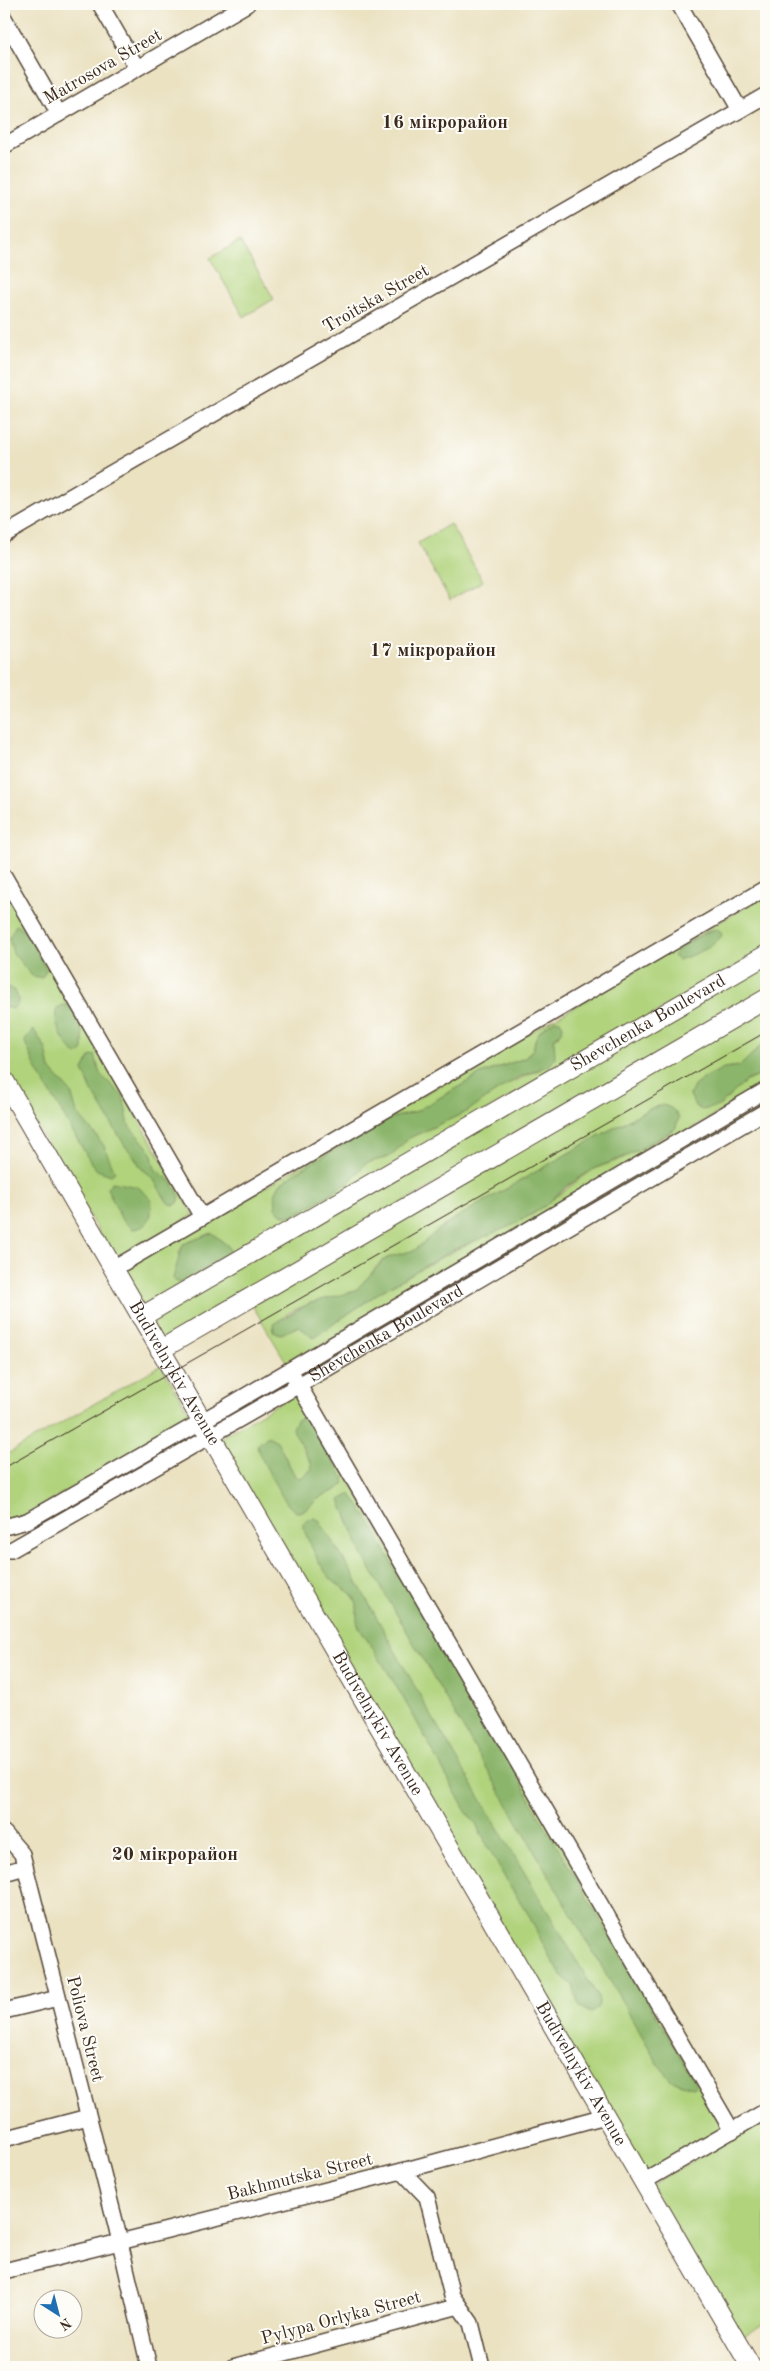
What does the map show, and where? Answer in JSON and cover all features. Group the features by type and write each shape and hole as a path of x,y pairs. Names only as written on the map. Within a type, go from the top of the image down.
{"main road":[{"name":"Shevchenka Boulevard","path":"141,1316 766,955"},
{"path":"160,1350 766,999"},
{"name":"Budivelnykiv Avenue","path":"4,1080 751,2367"}],"street":[{"path":"100,4 137,68"},
{"path":"217,4 225,17"},
{"name":"Matrosova Street","path":"4,146 247,4"},
{"path":"679,4 740,110"},
{"path":"4,18 59,114"},
{"name":"Troitska Street","path":"4,535 766,95"},
{"path":"4,876 202,1217"},
{"path":"113,1269 766,888"},
{"name":"Shevchenka Boulevard","path":"8,1550 206,1429 290,1370 764,1097"},
{"name":"Shevchenka Boulevard","path":"4,1527 27,1521 206,1429 299,1385 766,1110"},
{"path":"290,1370 732,2131"},
{"path":"4,1564 8,1550 27,1521"},
{"name":"Poliova Street","path":"4,1832 22,1854 120,2240 149,2367"},
{"path":"4,1873 25,1867"},
{"path":"4,2011 58,1998"},
{"path":"643,2182 766,2111"},
{"name":"Bakhmutska Street","path":"4,2272 120,2240 402,2171 605,2116"},
{"path":"4,2138 88,2117"},
{"path":"402,2171 427,2197 452,2296 471,2323 482,2367"},
{"name":"Pylypa Orlyka Street","path":"232,2367 458,2306"}],"green space":[{"path":"240,241 274,299 244,317 210,258"},
{"path":"450,524 483,581 450,600 418,543"},
{"path":"4,886 194,1215 115,1260 4,1069"},
{"path":"766,895 766,949 143,1309 121,1271","holes":["710,930 720,930 721,937 703,949 678,960 682,946","555,1021 559,1034 552,1043 555,1052 541,1069 503,1086 466,1112 409,1138 389,1157 366,1163 347,1184 295,1215 275,1194 280,1184 298,1171 388,1119 415,1112 481,1074 525,1058 534,1048 537,1035","212,1233 229,1247 176,1270 180,1258 179,1251 191,1242"]},
{"path":"16,925 22,929 37,951 46,970 42,978 32,976 13,953 9,938"},
{"path":"716,929 722,934 709,947 678,960 673,956 680,948 692,940"},
{"path":"766,961 766,993 162,1342 148,1318"},
{"path":"4,985 15,991 17,996 18,1003 13,1009 4,1007"},
{"path":"66,1004 75,1013 82,1030 83,1050 77,1055 64,1040 56,1020 57,1008"},
{"path":"766,1005 766,1041 740,1066 724,1068 726,1099 746,1081 766,1073 766,1085 288,1365 251,1303","holes":["662,1105 669,1134 621,1159 593,1169 532,1215 475,1240 421,1268 380,1292 313,1338 299,1326 281,1334 274,1332 272,1328 288,1313 307,1305 354,1291 359,1288 384,1260 413,1251 459,1216 647,1110"]},
{"path":"555,1020 560,1021 563,1026 554,1039 555,1058 550,1065 517,1078 466,1112 409,1138 389,1157 366,1163 347,1184 295,1215 281,1214 276,1208 275,1194 280,1184 298,1171 388,1119 415,1112 481,1074 525,1058 534,1048 534,1043 540,1031"},
{"path":"34,1030 46,1049 50,1069 71,1092 77,1113 103,1144 115,1172 111,1175 97,1170 91,1163 36,1068 25,1042 28,1035"},
{"path":"766,1041 766,1073 746,1081 719,1106 702,1110 695,1106 690,1095 694,1086 706,1077 724,1068 740,1066"},
{"path":"95,1055 100,1074 123,1096 129,1126 151,1151 155,1169 171,1181 180,1196 178,1203 174,1205 168,1203 152,1177 141,1168 125,1146 91,1089 83,1070 90,1057"},
{"path":"758,1099 763,1108 674,1160 669,1152"},
{"path":"662,1105 672,1109 679,1118 675,1129 629,1155 593,1169 566,1187 545,1206 515,1224 451,1251 380,1292 313,1338 299,1326 281,1334 274,1332 273,1324 310,1303 355,1291 384,1260 415,1250 438,1230 459,1216 595,1138 647,1110"},
{"path":"663,1156 668,1164 596,1207 591,1199"},
{"path":"112,1182 138,1187 150,1198 151,1214 147,1223 133,1229 122,1220 107,1188"},
{"path":"585,1202 589,1210 300,1380 295,1371"},
{"path":"212,1233 229,1247 230,1254 181,1283 176,1282 173,1278 183,1244"},
{"path":"161,1365 193,1420 25,1515 4,1521 4,1456"},
{"path":"289,1375 294,1384 235,1418 230,1409"},
{"path":"298,1392 725,2128 645,2175 218,1439"},
{"path":"305,1417 319,1434 343,1477 344,1484 321,1497 305,1510 298,1512 293,1510 282,1496 258,1451 257,1445 268,1436 277,1441 295,1476 299,1478 306,1475 312,1468 311,1463 292,1428 296,1420"},
{"path":"176,1441 180,1449 37,1531 32,1522"},
{"path":"351,1494 370,1522 399,1576 419,1606 460,1677 467,1698 509,1759 536,1810 696,2083 693,2087 671,2081 659,2065 378,1582 362,1554 340,1500"},
{"path":"314,1518 319,1520 352,1573 428,1710 597,1995 598,2006 591,2013 579,2007 573,1985 561,1975 547,1952 527,1912 510,1887 475,1823 465,1810 402,1696 360,1629 354,1597 330,1578 318,1561 303,1528 303,1523"},
{"path":"766,2118 766,2322 740,2338 651,2185"}],"tram line":[{"path":"4,1468 766,1032"}],"district":[{"name":"16 мікрорайон","path":"445,123"},
{"name":"17 мікрорайон","path":"433,651"},
{"name":"20 мікрорайон","path":"175,1855"}]}
